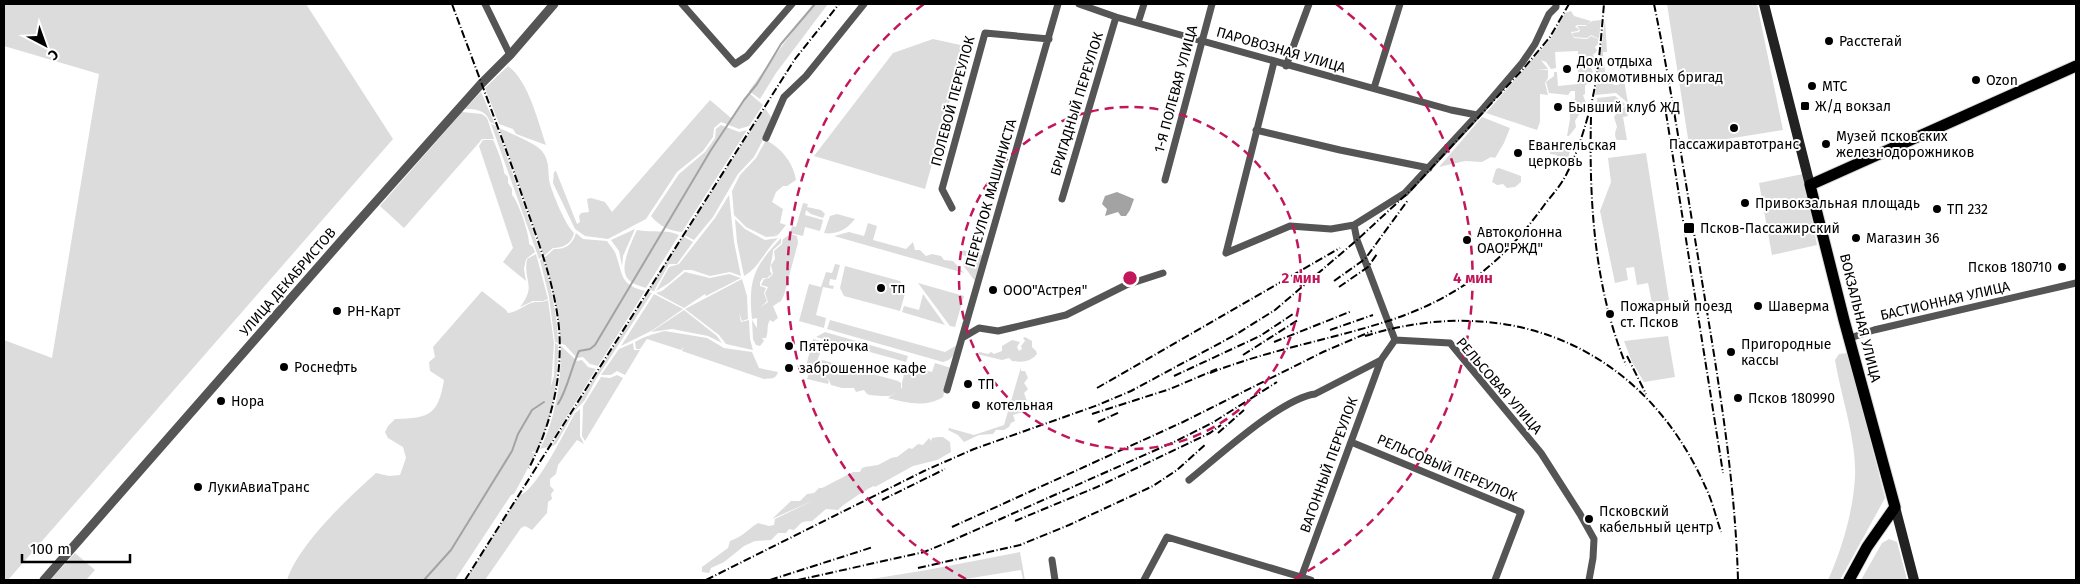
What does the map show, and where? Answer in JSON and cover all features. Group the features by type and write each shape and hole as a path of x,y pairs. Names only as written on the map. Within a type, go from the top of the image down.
{"main road":[{"name":"ВОКЗАЛЬНАЯ УЛИЦА","path":"1764,4 1914,580"},
{"path":"1810,185 2076,66"},
{"path":"1849,580 1867,547 1894,507"}],"street":[{"path":"485,4 510,56"},
{"name":"УЛИЦА ДЕКАБРИСТОВ","path":"44,580 369,210 481,84 510,56 554,4"},
{"path":"682,4 735,64 748,56 791,4"},
{"path":"766,138 784,97 816,64 864,4"},
{"name":"ПЕРЕУЛОК МАШИНИСТА","path":"947,390 1058,4"},
{"name":"ПАРОВОЗНАЯ УЛИЦА","path":"1079,4 1116,17 1286,66 1477,115"},
{"path":"1138,23 1144,4"},
{"name":"1-Я ПОЛЕВАЯ УЛИЦА","path":"1165,180 1212,4"},
{"path":"1286,66 1309,4"},
{"path":"1374,88 1400,4"},
{"path":"1274,62 1226,253 1290,226 1331,229 1354,225 1404,194 1522,63 1535,44 1549,14 1556,4"},
{"name":"БРИГАДНЫЙ ПЕРЕУЛОК","path":"1062,199 1116,17"},
{"name":"ПОЛЕВОЙ ПЕРЕУЛОК","path":"952,208 942,189 985,33 1049,39"},
{"path":"1256,130 1340,150 1429,168"},
{"path":"1189,480 1267,418 1304,395 1315,394 1381,360 1395,340 1357,240 1354,225"},
{"path":"962,338 978,328 998,331 1066,316 1126,285 1163,273"},
{"name":"БАСТИОННАЯ УЛИЦА","path":"1850,338 1874,330 2076,283"},
{"name":"РЕЛЬСОВАЯ УЛИЦА","path":"1395,340 1427,340 1450,343 1535,445 1594,539 1589,580"},
{"name":"ВАГОННЫЙ ПЕРЕУЛОК","path":"1301,578 1381,360"},
{"name":"РЕЛЬСОВЫЙ ПЕРЕУЛОК","path":"1351,442 1521,512 1495,580"},
{"path":"1144,580 1167,538 1312,580"},
{"path":"1052,560 1055,580"}],"shaded area":[{"path":"4,4 306,4 393,139 8,580 4,580 4,340 52,358 99,74 4,46"},
{"path":"813,4 828,4 776,73 760,99 749,91"},
{"path":"1667,4 1757,4 1783,130 1689,145"},
{"path":"1571,11 1574,16 1591,21 1587,25 1577,25 1575,27 1579,29 1578,31 1571,32 1574,38 1587,39 1591,36 1598,39 1598,44 1595,47 1597,51 1593,55 1596,60 1591,68 1593,72 1589,76 1589,81 1585,86 1585,94 1583,95 1586,103 1575,121 1576,127 1569,136 1567,136 1570,119 1569,103 1575,99 1575,91 1571,91 1568,95 1549,93 1546,82 1554,76 1554,72 1557,72 1558,86 1578,84 1578,51 1555,52 1556,68 1551,69 1546,62 1541,60 1548,69 1537,70 1548,70 1548,78 1545,83 1548,95 1540,94 1540,122 1537,130 1486,113 1551,38 1565,13"},
{"path":"1601,20 1599,39 1591,35 1587,38 1574,37 1572,33 1579,32 1580,30 1577,26 1585,26 1592,21"},
{"path":"1605,20 1607,52 1603,52 1605,72 1609,73 1611,82 1614,85 1618,85 1624,80 1628,103 1616,93 1595,95"},
{"path":"933,39 965,46 925,189 814,156 893,53"},
{"path":"508,66 515,72 527,91 546,145 516,134 513,129 499,124 485,88"},
{"path":"481,92 495,124 490,122 486,115 480,111 465,109"},
{"path":"749,93 763,105 749,126 739,129 721,122 714,128 713,137 703,151 677,172 646,219 608,239 585,236 575,229 553,183 554,172 556,171 577,224 580,222 579,216 581,213 589,212 587,199 591,198 605,202 612,212 710,100 731,118"},
{"path":"1615,96 1625,104 1622,107 1615,103 1607,111 1598,112 1597,98"},
{"path":"1625,105 1628,116 1623,117 1627,140 1617,140 1615,134 1617,127 1614,117 1620,108 1624,108"},
{"path":"765,108 771,117 764,138 754,157 738,174 713,217 694,240 684,235"},
{"path":"462,112 482,114 487,118 494,139 482,139 404,228 380,206"},
{"path":"1482,117 1510,128 1495,158 1491,157 1482,162 1465,161 1439,167"},
{"path":"491,124 496,126 542,257 539,259"},
{"path":"721,125 739,132 747,130 682,232 661,225 651,216 679,174 705,152 715,138 716,129"},
{"path":"499,128 529,142 539,148 545,155 554,196 574,233 567,244 553,248 544,256"},
{"path":"483,140 493,140 502,162 504,173 508,177 512,195 523,218 529,244 535,252 526,259 524,269 526,281 503,262 513,248 479,146"},
{"path":"766,140 786,157 795,173 796,180 787,186 783,186 776,192 772,202 783,209 780,223 786,225 778,235 774,234 778,236 766,237 746,227 734,215 732,191 740,175 756,158"},
{"path":"1551,141 1568,144 1569,155 1563,166 1553,163 1557,155 1550,154"},
{"path":"1646,153 1669,300 1652,303 1648,283 1637,285 1634,267 1626,268 1628,280 1615,283 1600,211 1611,182 1608,158"},
{"path":"1499,168 1521,176 1521,182 1515,187 1507,188 1503,184 1497,185 1492,182 1496,169"},
{"path":"1803,174 1817,245 1772,255 1759,183"},
{"path":"1117,192 1134,199 1130,210 1126,216 1121,216 1118,212 1105,216 1107,209 1102,204 1105,196"},
{"path":"729,195 734,242 741,276 730,272 710,276 692,270 684,270 656,291 669,267 679,264 715,218"},
{"path":"803,203 808,204 807,207 821,210 825,214 823,218 806,210 805,215 823,220 820,231 805,227 803,236 790,233 792,226 796,227"},
{"path":"837,214 855,219 849,226 841,230 833,233 824,233 830,216"},
{"path":"735,219 745,229 765,240 778,238 758,264 744,276 737,242"},
{"path":"868,223 877,226 873,240 906,249 913,242 915,250 920,250 926,256 932,254 941,256 944,260 953,261 964,273 834,236 849,232 864,236"},
{"path":"635,229 623,256 622,266 619,251 611,240"},
{"path":"637,230 669,232 679,235 646,288 636,285 628,279 624,269 627,255"},
{"path":"576,233 583,239 607,241 614,250 622,274 627,282 637,289 645,291 598,366 590,364 583,357 577,358 565,345 560,343 557,311 544,258 554,249 568,246"},
{"path":"791,234 797,236 798,243 784,295 781,301 773,306 778,318 773,322 770,320 766,338 762,338 764,341 760,346 756,345 753,339 752,320 757,328 757,318 752,319 752,283 759,266 781,238 781,243 773,250 770,271 772,274 767,278 763,278 760,282 760,286 766,288 764,293 767,301 761,307 768,302 765,293 768,287 761,285 764,279 769,278 773,274 771,265 775,259 774,251 782,244 783,239"},
{"path":"683,236 693,242 677,264 669,264 654,291 648,290"},
{"path":"963,250 984,256 977,284 963,265 966,256 962,255"},
{"path":"536,254 548,299 533,301 520,307 525,300 529,288 526,267 527,259"},
{"path":"543,258 555,311 558,343 555,342 549,297 540,260"},
{"path":"835,264 840,265 836,280 830,279 829,285 834,286 833,289 823,287 816,315 826,318 824,328 799,321 809,284 821,287 826,272 832,273"},
{"path":"845,266 900,281 906,290 900,311 844,296 840,288"},
{"path":"685,272 710,278 729,274 741,278 706,296 705,294 684,308 656,293 662,291"},
{"path":"742,279 747,296 748,319 742,321 739,313 741,322 749,320 750,339 753,350 726,344 719,335 685,309"},
{"path":"918,283 964,296 955,327 950,326"},
{"path":"482,291 508,313 531,303 548,300 554,343 551,386 554,376 555,343 558,345 556,385 551,413 537,451 532,452 536,453 514,494 511,495 455,580 287,580 293,566 313,537 364,484 376,473 389,476 400,475 406,458 403,447 388,438 385,432 395,419 424,415 435,407 442,392 444,380 430,371 429,362 435,357 433,347"},
{"path":"648,292 652,293 595,381 585,400 574,412 556,444 551,447"},
{"path":"654,294 683,309 653,330 621,346"},
{"path":"923,294 945,325 902,312 904,306 919,310"},
{"path":"684,310 717,336 722,343 708,336 672,329 651,332"},
{"path":"830,320 945,352 957,345 951,358 943,362 827,329"},
{"path":"665,331 707,338 724,348 752,352 759,368 778,372 777,375 764,379 682,351 683,347 681,350 647,339 640,349 636,349 635,342 649,335"},
{"path":"825,332 908,356 906,362 816,337"},
{"path":"1668,336 1675,377 1644,382 1632,362 1624,341"},
{"path":"1025,337 1032,341 1032,347 1037,354 1028,360 1022,362 1012,361 1009,358 1002,360 977,354 980,352 988,354 991,352 994,354 1002,351 1002,346 1012,340 1020,342 1017,347 1019,351 1022,349 1021,346 1025,341 1023,338"},
{"path":"813,339 824,342 816,364 823,369 823,377 829,381 828,384 807,379 809,373 806,366"},
{"path":"633,343 634,350 640,350 625,375 617,371 611,375 601,375 619,349"},
{"path":"561,346 577,361 582,360 588,367 596,369 548,447 540,449 554,412 560,372"},
{"path":"1848,353 1885,498 1840,580 1828,580 1846,530 1854,490 1854,449 1835,360 1839,354"},
{"path":"822,360 898,381 901,383 901,389 890,396 878,396 867,394 864,390 856,392 854,388 842,388 831,385 829,380 824,378 822,367 818,364"},
{"path":"935,363 951,368 943,397 923,403 909,403 888,398 902,388 906,365 932,372"},
{"path":"1021,367 1021,371 1025,371 1028,378 1024,383 1028,389 1024,393 1027,401 1022,403 1023,412 1013,415 1015,421 1009,427 1004,430 996,430 993,434 979,435 964,442 958,435 948,430 949,428 974,435 1004,425"},
{"path":"617,375 623,378 585,441 582,436 583,406 601,377 610,378"},
{"path":"580,409 580,436 584,444 577,440 558,465 556,474 550,479 550,486 554,490 551,494 552,499 548,502 547,513 532,530 525,526 521,528 485,580 465,580 520,495 527,491 542,472 575,413"},
{"path":"943,437 950,442 951,452 937,460 913,466 875,487 871,487 838,510 826,509 812,521 802,522 794,530 789,529 786,533 778,533 771,540 755,541 744,546 724,562 711,568 709,573 702,572 702,567 728,548 730,541 758,523 769,526 774,525 775,519 814,500 772,519 791,501 800,501 807,494 814,493 819,488 853,472 860,472 862,468 878,465 897,457 909,448 912,449 918,444 923,445 929,438 931,441 932,438"},
{"path":"1889,539 1897,542 1907,580 1861,580 1882,543"},
{"path":"1020,552 1025,580 1023,580 1021,570 959,580 865,580 927,570"},
{"path":"75,553 95,570 86,580 50,580"}],"waterway":[{"path":"558,404 579,351 590,349 595,345 711,150 744,100 757,84 781,44 815,4"},
{"path":"424,580 451,550 512,451 518,434 532,410 544,402"}],"railway":[{"path":"452,4 536,237 546,267 557,313 560,346 554,400 544,435 529,468"},
{"path":"465,580 795,59 839,4"},
{"path":"706,580 924,471 974,449 1098,405 1131,391 1235,335 1275,310 1357,240 1411,190 1524,68 1550,37 1569,4"},
{"path":"1210,373 1276,351 1366,328 1413,312 1457,289 1495,261 1513,244 1557,189 1575,157 1594,93 1604,4"},
{"path":"1654,4 1673,103 1719,385 1733,502 1738,580"},
{"path":"1666,113 1723,473"},
{"path":"1591,117 1591,180 1600,274 1615,335 1626,365"},
{"path":"1334,281 1365,259 1408,200"},
{"path":"1097,388 1340,248"},
{"path":"1339,287 1368,267 1377,254"},
{"path":"1274,342 1352,311"},
{"path":"1174,376 1260,336 1293,314"},
{"path":"1330,330 1373,315"},
{"path":"1243,355 1298,320"},
{"path":"1365,336 1418,324 1470,321 1520,327 1566,342 1608,366 1646,398 1678,438 1707,491 1721,532"},
{"path":"952,527 1183,422 1323,352 1372,331"},
{"path":"1627,356 1646,394"},
{"path":"1092,414 1170,389 1217,369"},
{"path":"798,580 924,552 951,541 1176,441 1212,423 1277,382"},
{"path":"1218,433 1244,410"},
{"path":"1098,422 1120,412"},
{"path":"1015,521 1097,487 1210,433 1221,425"},
{"path":"918,568 1020,545 1069,525 1153,486 1177,470 1206,444"},
{"path":"882,500 945,469"},
{"path":"770,580 873,547"}],"place":[{"name":"Расстегай","path":"1829,41"},
{"name":"Дом отдыха локомотивных бригад","path":"1567,69"},
{"name":"Ozon","path":"1976,80"},
{"name":"МТС","path":"1812,86"},
{"name":"Ж/д вокзал","path":"1805,106"},
{"name":"Бывший клуб ЖД","path":"1558,107"},
{"name":"Пассажиравтотранс","path":"1734,128"},
{"name":"Музей псковских железнодорожников","path":"1826,144"},
{"name":"Евангельская церковь","path":"1518,153"},
{"name":"Привокзальная площадь","path":"1745,203"},
{"name":"ТП 232","path":"1937,209"},
{"name":"Псков-Пассажирский","path":"1689,228"},
{"name":"Магазин 36","path":"1856,238"},
{"name":"Автоколонна ОАО\"РЖД\"","path":"1467,240"},
{"name":"Псков 180710","path":"2062,267"},
{"name":"тп","path":"881,288"},
{"name":"ООО\"Астрея\"","path":"993,290"},
{"name":"Шаверма","path":"1758,306"},
{"name":"РН-Карт","path":"337,311"},
{"name":"Пожарный поезд ст. Псков","path":"1610,314"},
{"name":"Пятёрочка","path":"789,346"},
{"name":"Пригородные кассы","path":"1731,352"},
{"name":"Роснефть","path":"284,367"},
{"name":"заброшенное кафе","path":"789,368"},
{"name":"ТП","path":"968,384"},
{"name":"Псков 180990","path":"1738,398"},
{"name":"Нора","path":"221,401"},
{"name":"котельная","path":"976,405"},
{"name":"ЛукиАвиаТранс","path":"198,487"},
{"name":"Псковский кабельный центр","path":"1589,519"}]}
